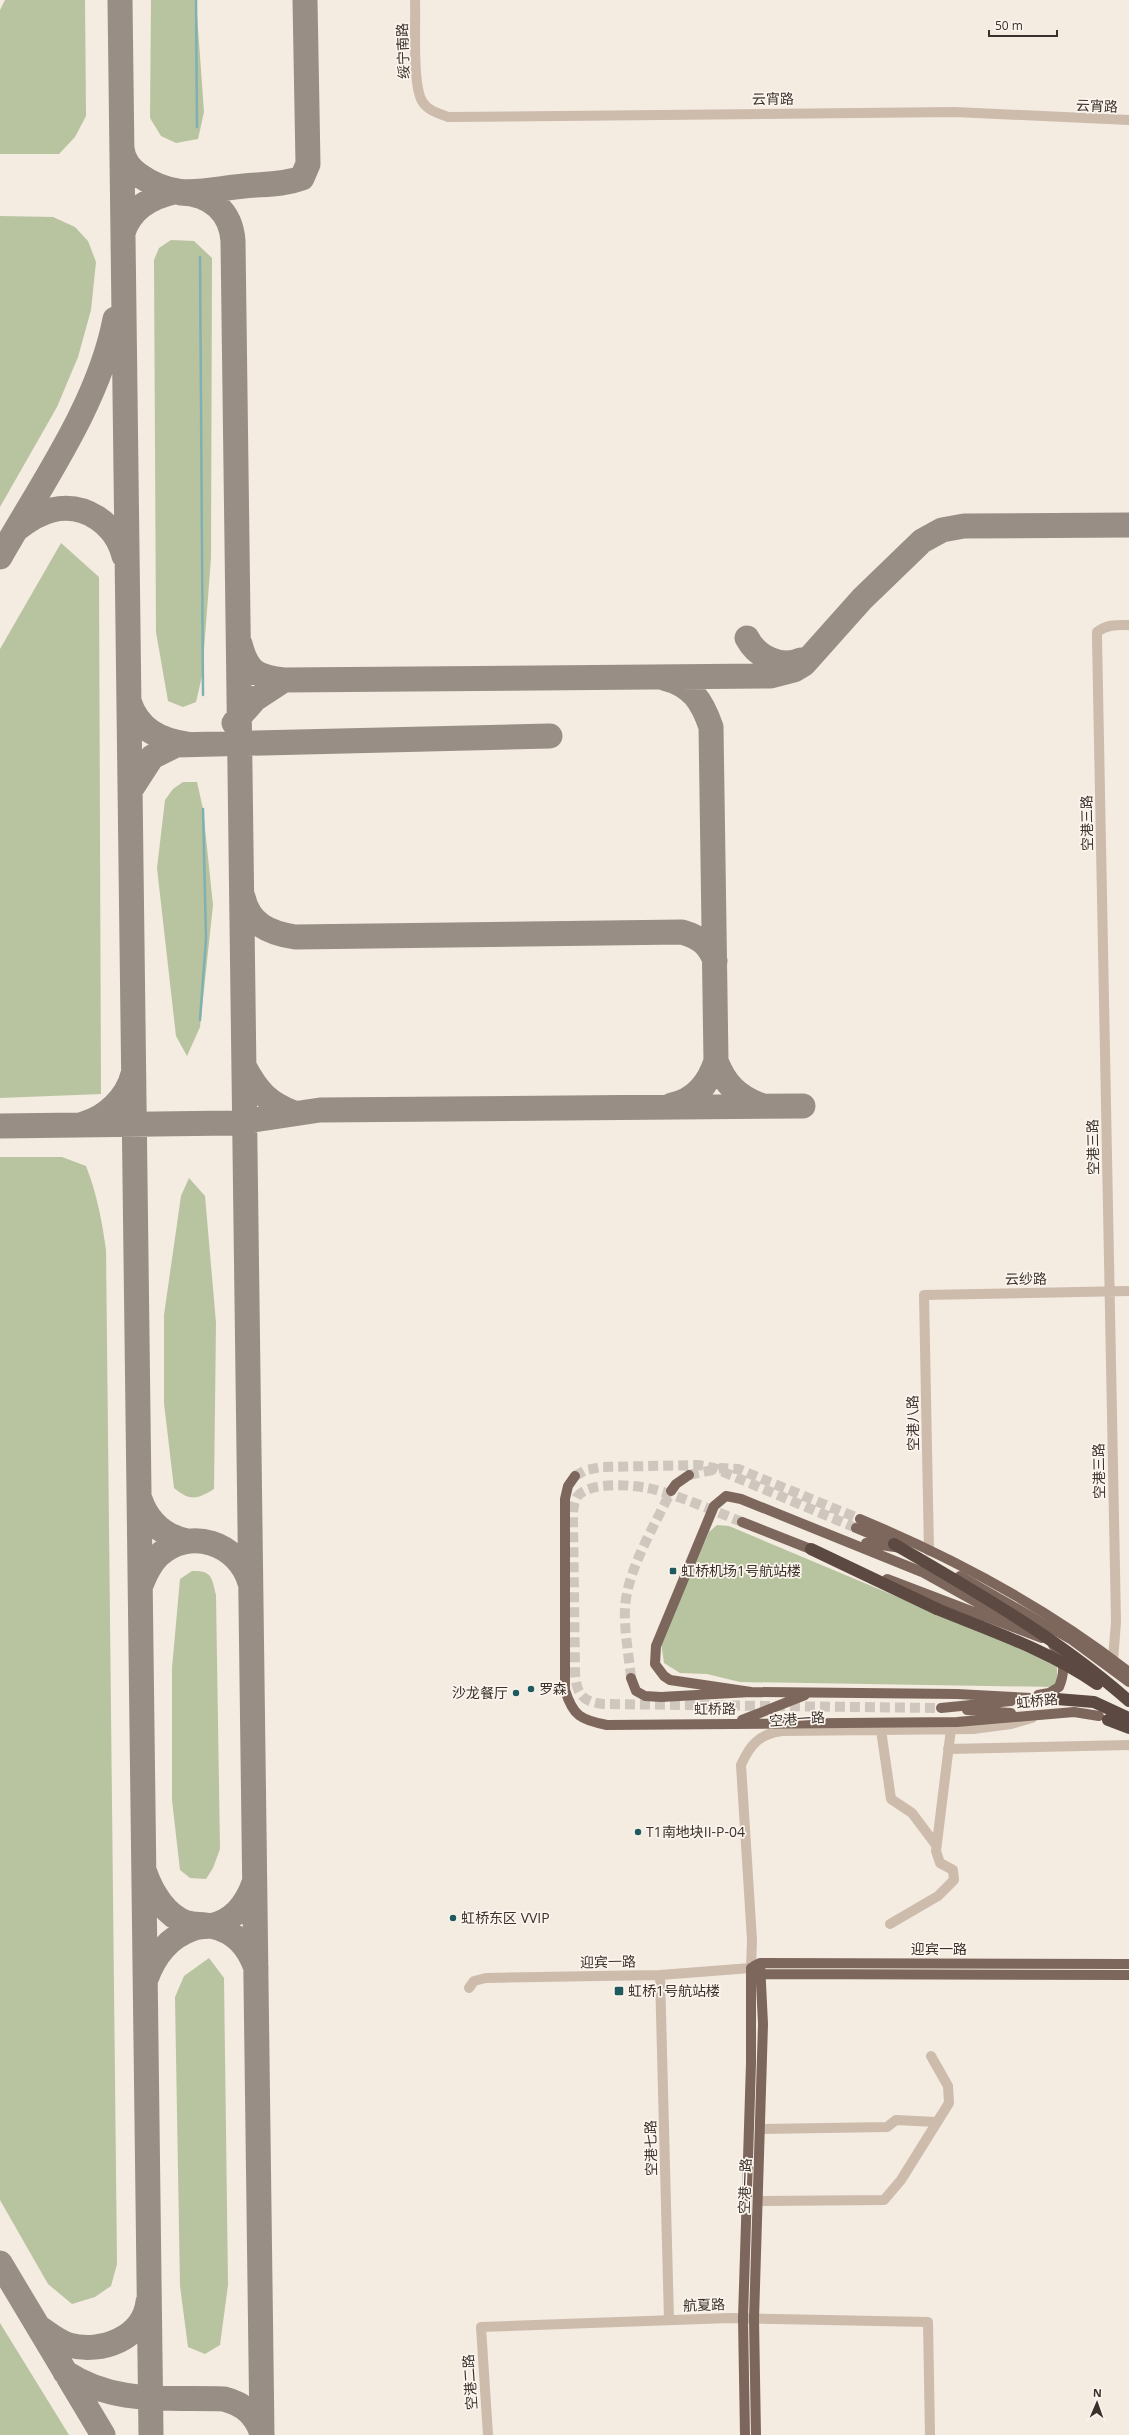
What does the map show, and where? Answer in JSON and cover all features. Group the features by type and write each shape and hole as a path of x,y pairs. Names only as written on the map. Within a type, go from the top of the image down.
{"highway":[{"path":"894,1544 1030,1627 1077,1660 1129,1701"},
{"path":"811,1549 937,1609 1057,1659 1129,1707"},
{"path":"1044,1698 1094,1702 1129,1718"},
{"path":"1104,1718 1129,1728"}],"main road":[{"path":"671,1492 676,1484 690,1475"},
{"name":"虹桥路","path":"575,1476 568,1486 565,1499 565,1690 573,1711 581,1718 607,1725 736,1722 957,1722 1074,1712 1104,1718"},
{"path":"751,1692 670,1680 664,1676 655,1664 658,1641 714,1506 720,1499 726,1496 732,1497 922,1572 1042,1638 1098,1671 1129,1696"},
{"path":"742,1522 1042,1638"},
{"path":"1129,1672 1025,1602 930,1551 858,1524 894,1544 925,1558 1019,1609 1072,1640 1129,1682"},
{"path":"832,1536 878,1546 930,1551"},
{"path":"1020,1697 1049,1693 1059,1687 1064,1667 1062,1656 1053,1645"},
{"name":"虹桥路","path":"631,1678 636,1691 646,1696 661,1697 751,1692 810,1694 957,1694 1044,1698 1069,1703 1104,1718 1129,1734"},
{"path":"736,1722 810,1694"},
{"path":"1044,1698 941,1708 1044,1714"},
{"name":"迎宾一路","path":"751,1968 760,1963 1129,1964"},
{"name":"空港一路","path":"756,2435 754,2319 759,2201 763,2024 760,1963"},
{"path":"751,1968 761,1974"},
{"name":"空港一路","path":"745,2435 743,2318 751,2063 751,1968"},
{"name":"迎宾一路","path":"761,1974 1129,1975"}],"street":[{"name":"绥宁南路","path":"415,0 418,86 422,101"},
{"name":"云宵路","path":"422,101 432,112 448,117 955,112 1129,120"},
{"name":"空港三路","path":"1113,1660 1116,1622 1098,632 1111,625 1129,625"},
{"name":"云纱路","path":"924,1295 1129,1291"},
{"name":"空港八路","path":"924,1295 930,1551"},
{"name":"空港一路","path":"751,1968 752,1940 742,1765 749,1748 756,1740 768,1733 973,1729 1011,1724 1044,1714"},
{"path":"881,1730 891,1799 912,1813 936,1844"},
{"path":"890,1924 938,1896 954,1880 953,1870 940,1863 936,1844 951,1730"},
{"path":"948,1749 1129,1745"},
{"name":"空港一路","path":"752,1940 760,1963"},
{"name":"迎宾一路","path":"469,1988 474,1981 486,1978 660,1974 751,1968"},
{"name":"空港七路","path":"660,1974 669,2320"},
{"path":"759,2201 884,2200 901,2180 949,2103 948,2086 931,2056"},
{"path":"761,2129 887,2127 896,2120 936,2122"},
{"name":"航夏路","path":"481,2327 743,2318 928,2322 930,2435"},
{"name":"空港二路","path":"481,2327 488,2435"}],"green space":[{"path":"5,0 85,0 86,116 75,137 59,154 0,154 0,10"},
{"path":"151,0 196,0 204,112 198,139 176,143 161,136 150,118"},
{"path":"0,216 53,217 75,227 88,241 96,262 91,310 78,357 57,407 0,507"},
{"path":"171,240 194,241 212,258 211,558 202,676 196,702 183,707 168,701 156,632 154,260 159,248"},
{"path":"61,543 99,577 101,1094 0,1098 0,649"},
{"path":"183,782 197,782 203,809 213,905 200,1027 187,1056 176,1036 157,868 165,800 173,789"},
{"path":"0,1157 62,1157 86,1166 99,1208 106,1250 117,2264 111,2286 95,2297 72,2304 48,2284 0,2200"},
{"path":"189,1178 205,1196 216,1323 214,1489 193,1498 184,1495 174,1488 164,1403 164,1315 181,1196"},
{"path":"717,1525 729,1526 1057,1664 1057,1687 740,1682 707,1674 680,1673 664,1663 661,1643 709,1532"},
{"path":"192,1571 204,1572 210,1576 216,1595 220,1849 213,1868 206,1879 190,1878 180,1870 172,1800 172,1668 180,1579"},
{"path":"209,1958 224,1978 228,2285 220,2345 205,2354 188,2347 180,2286 175,1997 184,1976"},
{"path":"0,2323 69,2435 0,2435"}],"waterway":[{"path":"196,0 197,127"},
{"path":"200,257 203,695"},
{"path":"200,1020 206,939 203,809"}],"taxiway":[{"path":"120,0 151,2435"},
{"path":"122,148 125,160 129,167 135,172 152,183 177,191 190,192 273,184 302,178 308,164 305,0"},
{"path":"123,233 131,217 142,205 157,197 174,192"},
{"path":"181,193 201,197 217,206 228,221 233,241 262,2435"},
{"path":"0,557 51,471 83,412 107,350 115,319"},
{"path":"17,529 33,518 47,511 64,508 76,509 97,518 106,525 114,534 124,556"},
{"path":"240,644 246,661 254,671 266,677 284,680 771,676 794,670 804,664 862,599 922,541 942,530 964,526 1129,525"},
{"path":"747,638 757,651 770,660 786,663 801,660"},
{"path":"664,678 682,685 695,695 704,709 711,727 716,1061 710,1076 695,1095 680,1103 672,1105"},
{"path":"234,723 255,699 284,680"},
{"path":"129,701 138,719 151,732 167,740 187,744"},
{"path":"130,791 152,757 176,745 550,736"},
{"path":"243,897 250,914 262,926 277,933 295,937 682,932 703,942 710,950 715,961"},
{"path":"716,1061 728,1083 745,1098 760,1105"},
{"path":"244,1066 264,1095 277,1105 294,1113"},
{"path":"83,1124 100,1117 114,1106 126,1091 133,1074"},
{"path":"0,1126 233,1123 320,1110 803,1106"},
{"path":"140,1499 147,1515 158,1527 171,1536 187,1541"},
{"path":"141,1585 150,1566 158,1556 170,1547 184,1542 198,1541 212,1543 224,1549 235,1558 244,1569 250,1583"},
{"path":"145,1873 156,1896 166,1909 173,1915 179,1920 187,1923 219,1928 234,1936 245,1946 256,1968"},
{"path":"146,1979 153,1963 169,1943 176,1937 196,1927 218,1924 232,1916 243,1904 254,1883"},
{"path":"0,2263 103,2435"},
{"path":"40,2328 65,2344 81,2347 107,2345 130,2334 145,2315 148,2302"},
{"path":"65,2372 84,2383 122,2395 162,2398 224,2399 231,2401 243,2407 253,2416 262,2434"}],"tunnel":[{"path":"575,1476 586,1470 602,1467 698,1465 714,1468 856,1528"},
{"path":"689,1475 722,1468 738,1469 860,1519"},
{"path":"742,1522 678,1497 648,1488 615,1485 603,1486 592,1488 583,1492 577,1497 574,1505 573,1517 575,1672 577,1686 585,1699 603,1704 941,1708"},
{"path":"631,1678 625,1626 627,1593 636,1563 671,1491"}],"place":[{"name":"虹桥机场1号航站楼","path":"673,1571"},
{"name":"罗森","path":"531,1689"},
{"name":"沙龙餐厅","path":"516,1693"},
{"name":"T1南地块II-P-04","path":"638,1832"},
{"name":"虹桥东区 VVIP","path":"453,1918"},
{"name":"虹桥1号航站楼","path":"619,1991"}]}
